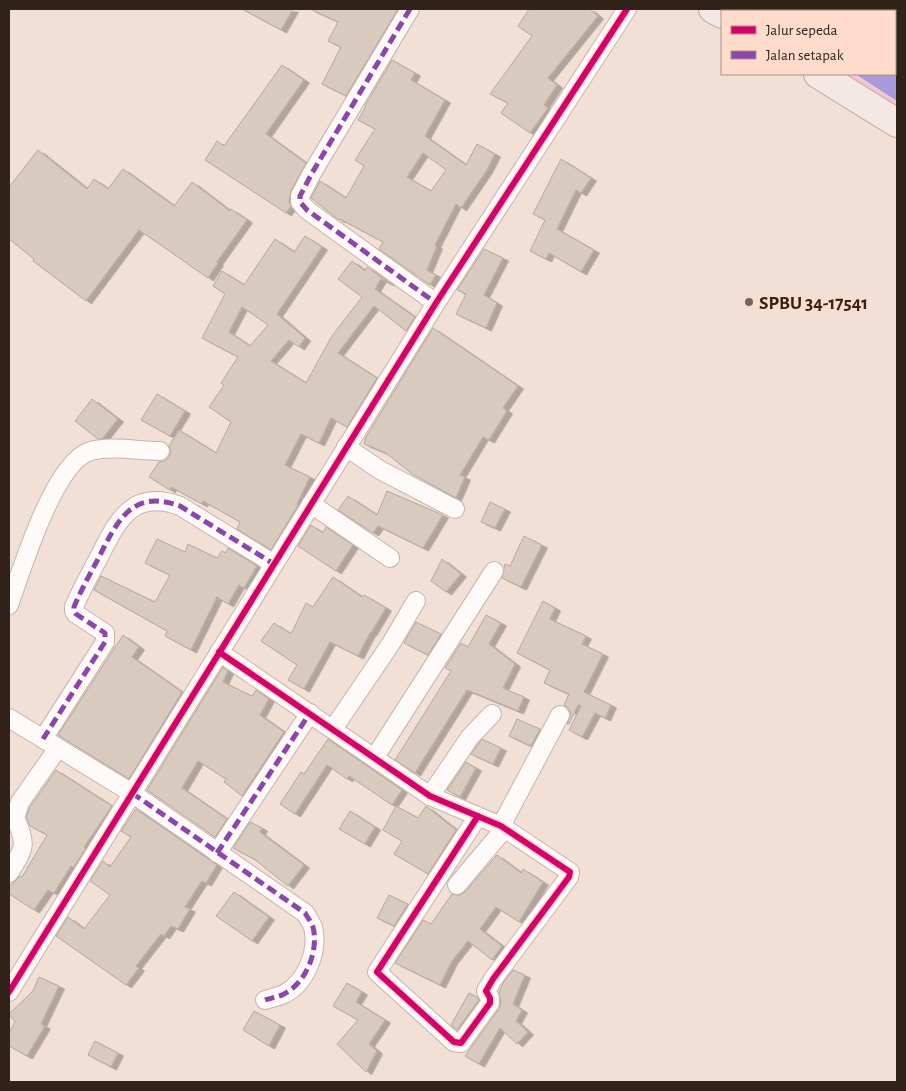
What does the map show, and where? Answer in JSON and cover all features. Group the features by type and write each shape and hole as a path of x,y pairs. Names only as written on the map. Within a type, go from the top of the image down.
{"main road":[{"path":"820,75 897,123"}],"street":[{"path":"410,9 312,173 300,196 300,202 307,210 436,303"},
{"path":"9,992 436,303 627,9"},
{"path":"9,605 34,537 54,491 64,473 76,459 89,452 111,448 160,451"},
{"path":"346,448 380,470 455,509"},
{"path":"43,739 105,642 105,633 76,614 74,607 123,515 131,509 152,500 168,501 180,506 274,564"},
{"path":"311,504 390,558"},
{"path":"375,757 494,572"},
{"path":"332,728 390,646 416,601"},
{"path":"220,652 430,796 478,816 503,827 570,872 570,875 493,979 486,991 490,998 490,1003 461,1043 454,1042 377,972 478,816"},
{"path":"217,853 310,713"},
{"path":"430,796 470,737 492,714"},
{"path":"457,885 503,827 560,715"},
{"path":"9,718 132,793 305,913 312,925 314,934 313,954 309,965 302,978 284,994 265,1000"},
{"path":"9,873 22,851 22,833 14,818 20,802 58,748"}],"shaded area":[{"path":"752,9 897,9 897,101 857,75 896,75 896,10"},
{"path":"820,75 855,75 897,101 897,123"}],"building":[{"path":"242,9 293,9 281,30"},
{"path":"310,9 398,9 346,96 322,84 341,47 328,41 338,22"},
{"path":"529,9 590,9 598,16 548,78 557,85 544,105 548,108 530,133 501,113 508,103 490,94 532,36 518,26"},
{"path":"392,60 415,73 411,80 445,100 425,136 466,165 477,144 495,154 487,170 461,208 456,204 435,245 437,246 427,270 436,275 430,285 379,249 383,242 339,220 311,198 320,181 346,198 364,166 355,160 375,129 358,120","holes":["423,153 446,170 431,191 407,177"]},
{"path":"282,65 304,80 266,134 306,163 291,191 289,202 291,206 286,213 205,160 217,141 224,146"},
{"path":"38,150 87,189 94,179 108,189 123,169 174,206 192,182 230,211 231,209 247,220 208,278 139,230 86,301 33,261 34,259 9,239 9,187"},
{"path":"561,159 591,178 581,193 576,190 557,229 594,250 581,272 549,253 546,259 530,251 545,220 533,214"},
{"path":"305,236 322,247 277,314 305,338 299,347 289,340 271,361 306,383 332,336 362,297 338,279 352,261 365,271 367,267 389,283 381,279 375,289 415,317 406,331 374,306 338,353 377,378 347,427 331,418 319,443 301,434 285,465 310,477 298,505 271,550 237,529 240,522 203,501 202,504 171,487 170,490 149,477 159,462 165,461 169,457 171,452 169,446 179,430 216,453 231,422 209,407 224,385 221,383 238,357 202,338 225,294 213,286 222,271 244,285 275,239 294,252","holes":["242,307 268,325 250,346 229,332"]},
{"path":"484,249 503,258 484,295 497,303 486,328 456,314 466,294 457,290"},
{"path":"433,328 518,386 503,408 507,411 489,440 483,437 460,475 465,477 456,498 412,474 386,453 364,444 366,437"},
{"path":"157,394 185,411 170,436 141,420"},
{"path":"92,399 118,419 102,439 98,439 75,421"},
{"path":"387,491 443,515 423,548 378,526 373,533 338,510 348,496 377,515"},
{"path":"490,502 505,509 495,528 481,522"},
{"path":"311,525 323,533 326,527 353,545 336,571 298,546"},
{"path":"524,536 542,545 521,587 502,578 505,564 510,566"},
{"path":"157,539 185,552 188,544 217,558 222,551 226,553 228,548 257,566 244,588 239,585 228,604 217,597 191,650 165,636 167,631 94,590 101,576 155,602 170,575 145,563"},
{"path":"442,559 461,574 446,592 431,581"},
{"path":"333,577 362,597 364,595 386,608 358,656 330,642 304,689 288,680 297,665 261,641 274,623 291,634 306,603 313,607"},
{"path":"543,601 555,608 550,619 586,636 582,644 603,654 584,692 611,705 605,718 595,713 582,737 569,730 581,706 578,705 569,724 567,724 571,714 564,705 569,694 544,683 550,670 517,653"},
{"path":"486,615 501,623 489,644 515,664 503,688 524,697 518,711 467,690 415,773 395,760 451,671 445,668 461,643 468,647"},
{"path":"416,622 441,634 428,655 404,643"},
{"path":"123,635 139,647 132,657 182,692 129,779 58,735"},
{"path":"223,667 228,671 223,682 252,696 256,690 269,699 260,715 284,732 242,796 224,782 226,779 198,761 182,788 227,819 215,837 147,790"},
{"path":"517,719 540,729 531,746 509,736"},
{"path":"328,739 402,790 392,805 349,776 347,779 327,765 295,814 280,804 301,772 304,774"},
{"path":"482,739 501,748 493,764 471,754"},
{"path":"466,762 476,768 460,797 447,790"},
{"path":"56,770 112,806 84,847 86,848 73,868 71,866 54,893 48,890 34,910 9,894 9,887 20,876 22,877 47,835 30,826 26,817 30,807"},
{"path":"396,806 418,818 426,806 456,830 428,874 394,854 402,841 383,830"},
{"path":"136,809 217,865 206,883 202,881 185,907 190,909 178,929 171,926 164,936 161,934 136,966 139,968 126,985 56,936 68,917 84,929 110,895 90,881 103,861 110,867 131,837 121,831"},
{"path":"350,811 375,827 365,844 339,829"},
{"path":"250,822 262,828 260,832 304,865 288,886 254,859 233,848"},
{"path":"497,855 521,873 523,869 543,882 519,922 496,907 480,929 502,946 492,960 468,941 452,961 440,985 395,963 423,920 431,924 452,894 460,895 465,892"},
{"path":"234,892 269,917 252,941 216,916"},
{"path":"389,895 408,904 394,926 377,918"},
{"path":"513,970 525,975 513,1004 522,1010 516,1021 528,1032 517,1044 500,1028 479,1064 465,1056 499,1009 501,1003 499,993 503,983"},
{"path":"39,977 59,986 41,1024 45,1026 27,1056 9,1046 9,1033 15,1022 9,1014 33,991"},
{"path":"347,983 362,992 356,1002 385,1020 369,1044 377,1051 366,1072 337,1044 358,1020 333,1006"},
{"path":"469,993 479,1000 457,1030 451,1025"},
{"path":"254,1011 280,1025 269,1046 243,1030"},
{"path":"95,1041 118,1053 111,1067 88,1055"}],"marked path":[{"path":"410,9 312,173 300,196 300,202 307,210 436,303"},
{"path":"43,739 105,642 105,633 76,614 74,607 112,533 119,521 128,512 138,505 149,501 180,506 274,564"},
{"path":"217,853 310,713"},
{"path":"132,793 305,913 313,927 314,936 314,946 309,965 299,982 292,989 282,995 265,1000"}],"cycle path":[{"path":"9,992 436,303 627,9"},
{"path":"219,652 430,796 501,826 570,872 569,877 493,979 486,991 490,998 490,1003 461,1043 454,1042 377,972 478,816"}],"place":[{"name":"SPBU 34-17541","path":"749,302"}]}
